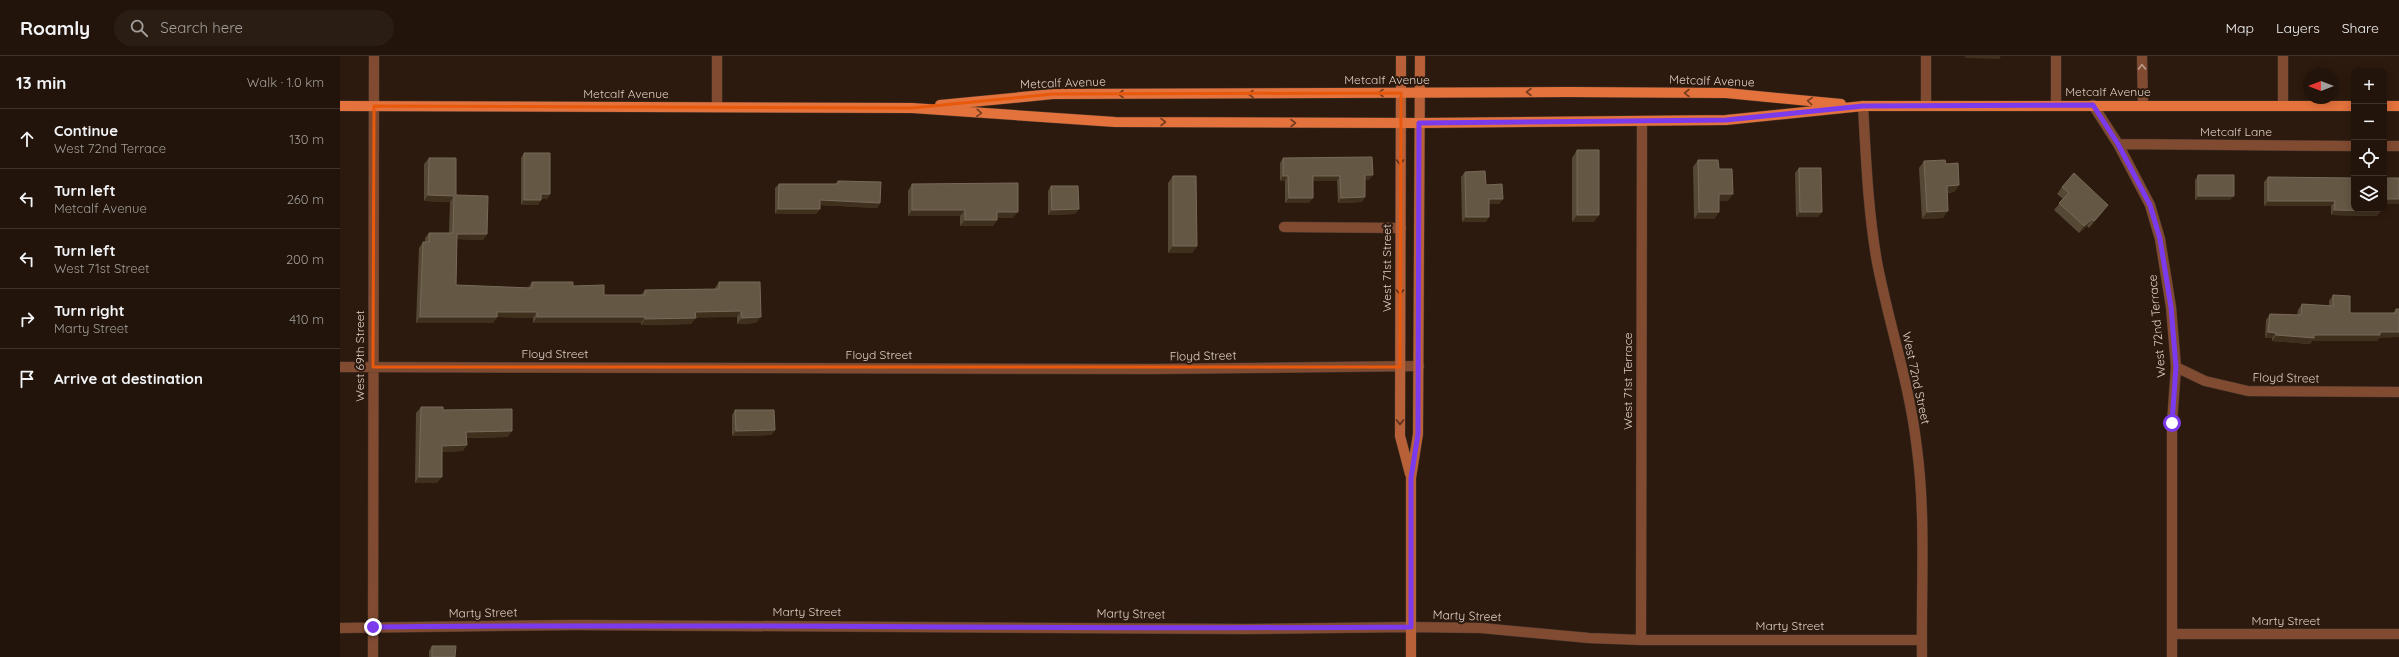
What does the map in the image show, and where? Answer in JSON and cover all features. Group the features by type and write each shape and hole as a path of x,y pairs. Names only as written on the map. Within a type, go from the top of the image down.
{"main road":[{"name":"Metcalf Avenue","path":"912,108 1053,94 1401,93 1726,93 1863,106"},
{"name":"Metcalf Avenue","path":"340,106 912,108 1115,122 1419,123 1726,120 1863,106 2351,106"},
{"path":"2387,106 2399,106"}],"street":[{"name":"West 69th Street","path":"373,657 374,56"},
{"path":"717,56 717,107"},
{"name":"West 71st Street","path":"1402,56 1400,123 1400,436 1411,478"},
{"name":"West 71st Street","path":"1411,657 1411,478 1418,434 1420,56"},
{"path":"1926,56 1926,105"},
{"path":"2056,56 2056,105"},
{"path":"2142,56 2143,105"},
{"path":"2283,56 2283,105"},
{"name":"West 72nd Terrace","path":"2093,105 2118,144 2150,205 2160,239 2171,307 2176,367 2172,423 2172,657"},
{"name":"West 72nd Street","path":"1863,106 1869,197 1877,261 1912,408 1917,450 1921,507 1922,657"},
{"name":"West 71st Terrace","path":"1641,640 1642,122"},
{"name":"Metcalf Lane","path":"2118,144 2351,146"},
{"path":"2387,146 2399,146"},
{"path":"1284,227 1401,228"},
{"name":"Floyd Street","path":"340,367 1153,369 1418,366"},
{"name":"Floyd Street","path":"2176,367 2205,381 2248,391 2399,392"},
{"name":"Marty Street","path":"340,628 575,625 1246,628 1411,627 1480,628 1589,638 1641,640 1921,640"},
{"name":"Marty Street","path":"2172,634 2399,634"}],"highlighted area":[{"path":"1401,93 1400,367 373,367 374,106 912,108 1053,94"}],"building":[{"path":"1577,150 1599,150 1599,215 1577,215"},
{"path":"524,153 550,153 550,194 541,194 541,200 524,200"},
{"path":"1372,157 1373,175 1365,175 1365,197 1341,198 1340,176 1313,176 1313,198 1289,198 1288,176 1283,176 1283,158"},
{"path":"429,158 456,158 456,195 488,196 487,234 457,234 456,285 532,288 532,282 573,282 573,286 604,285 604,295 645,295 645,290 719,289 719,282 760,282 761,317 742,318 741,311 695,312 696,318 645,319 645,317 537,317 537,312 497,312 497,317 420,317 423,242 429,242 429,233 453,233 454,196 428,195"},
{"path":"1698,160 1718,160 1719,169 1732,169 1733,194 1719,194 1719,212 1699,212"},
{"path":"1945,160 1946,164 1958,163 1959,185 1947,186 1948,211 1927,212 1924,161"},
{"path":"1799,168 1821,168 1822,212 1800,212"},
{"path":"1485,171 1486,185 1502,184 1503,199 1489,199 1489,217 1466,217 1465,172"},
{"path":"2074,173 2108,205 2094,221 2092,219 2084,226 2059,203 2069,193 2062,187"},
{"path":"2198,175 2234,175 2234,196 2198,196"},
{"path":"1173,176 1196,176 1197,246 1173,246"},
{"path":"2268,177 2351,178 2351,210 2334,210 2335,201 2268,201"},
{"path":"2387,178 2399,178 2399,199 2387,199"},
{"path":"838,181 881,182 880,203 820,200 820,209 778,209 779,184 838,184"},
{"path":"1018,183 1018,212 997,212 997,220 965,220 965,210 912,210 912,184"},
{"path":"1051,186 1078,186 1079,209 1052,210"},
{"path":"2333,295 2350,296 2350,313 2396,313 2396,309 2399,309 2399,332 2380,332 2380,335 2314,335 2314,338 2276,335 2276,333 2268,332 2270,314 2301,315 2302,304 2333,306"},
{"path":"421,407 443,407 443,410 512,409 512,431 466,432 467,445 442,446 442,477 419,477"},
{"path":"735,410 774,410 775,430 736,431"},
{"path":"432,646 456,646 455,657 432,657"}],"route":[{"path":"373,627 575,625 1246,628 1411,627 1411,478 1418,434 1419,123 1726,120 1863,106 2093,105 2118,144 2150,205 2160,239 2171,307 2176,367 2172,423"}]}
